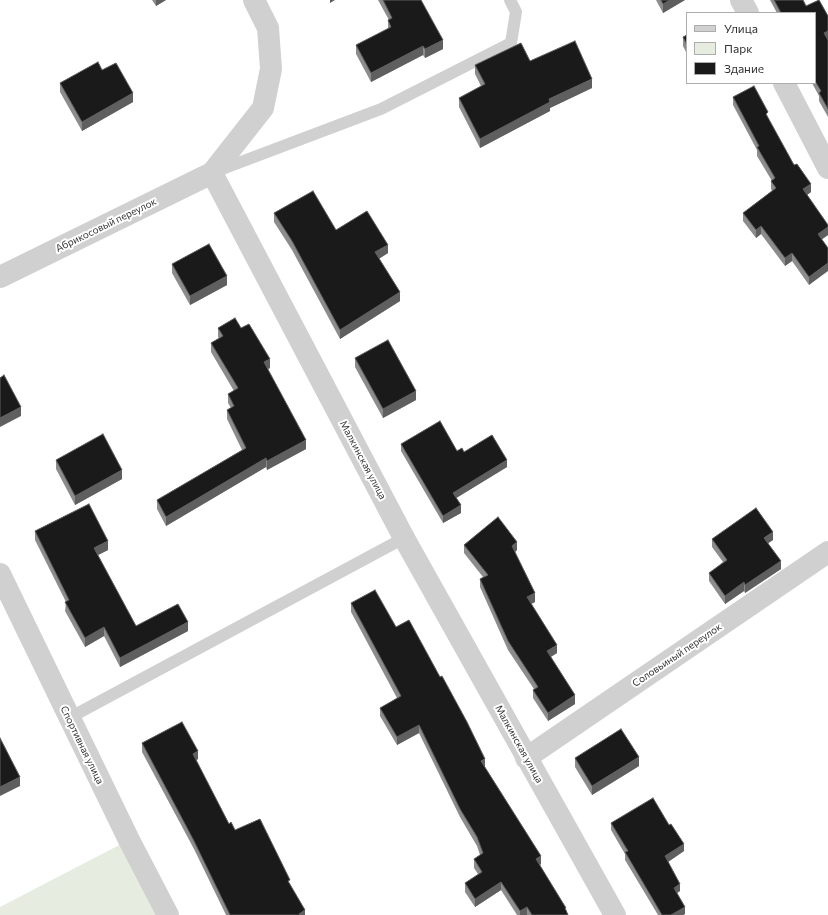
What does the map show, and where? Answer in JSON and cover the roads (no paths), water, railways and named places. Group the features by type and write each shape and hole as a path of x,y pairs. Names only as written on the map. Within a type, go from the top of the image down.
{"street":[{"path":"212,173 263,108 271,69 268,28 254,0"},
{"path":"741,0 747,12"},
{"path":"785,84 828,168"},
{"name":"Абрикосовый переулок","path":"0,277 212,173"},
{"name":"Малкинская улица","path":"212,173 404,538 615,915"},
{"name":"Соловьиный переулок","path":"526,758 828,552"},
{"name":"Спортивная улица","path":"0,574 69,718 168,915"}],"lane":[{"path":"212,173 381,109 511,43 516,12 510,0"},
{"path":"69,718 404,538"}]}
